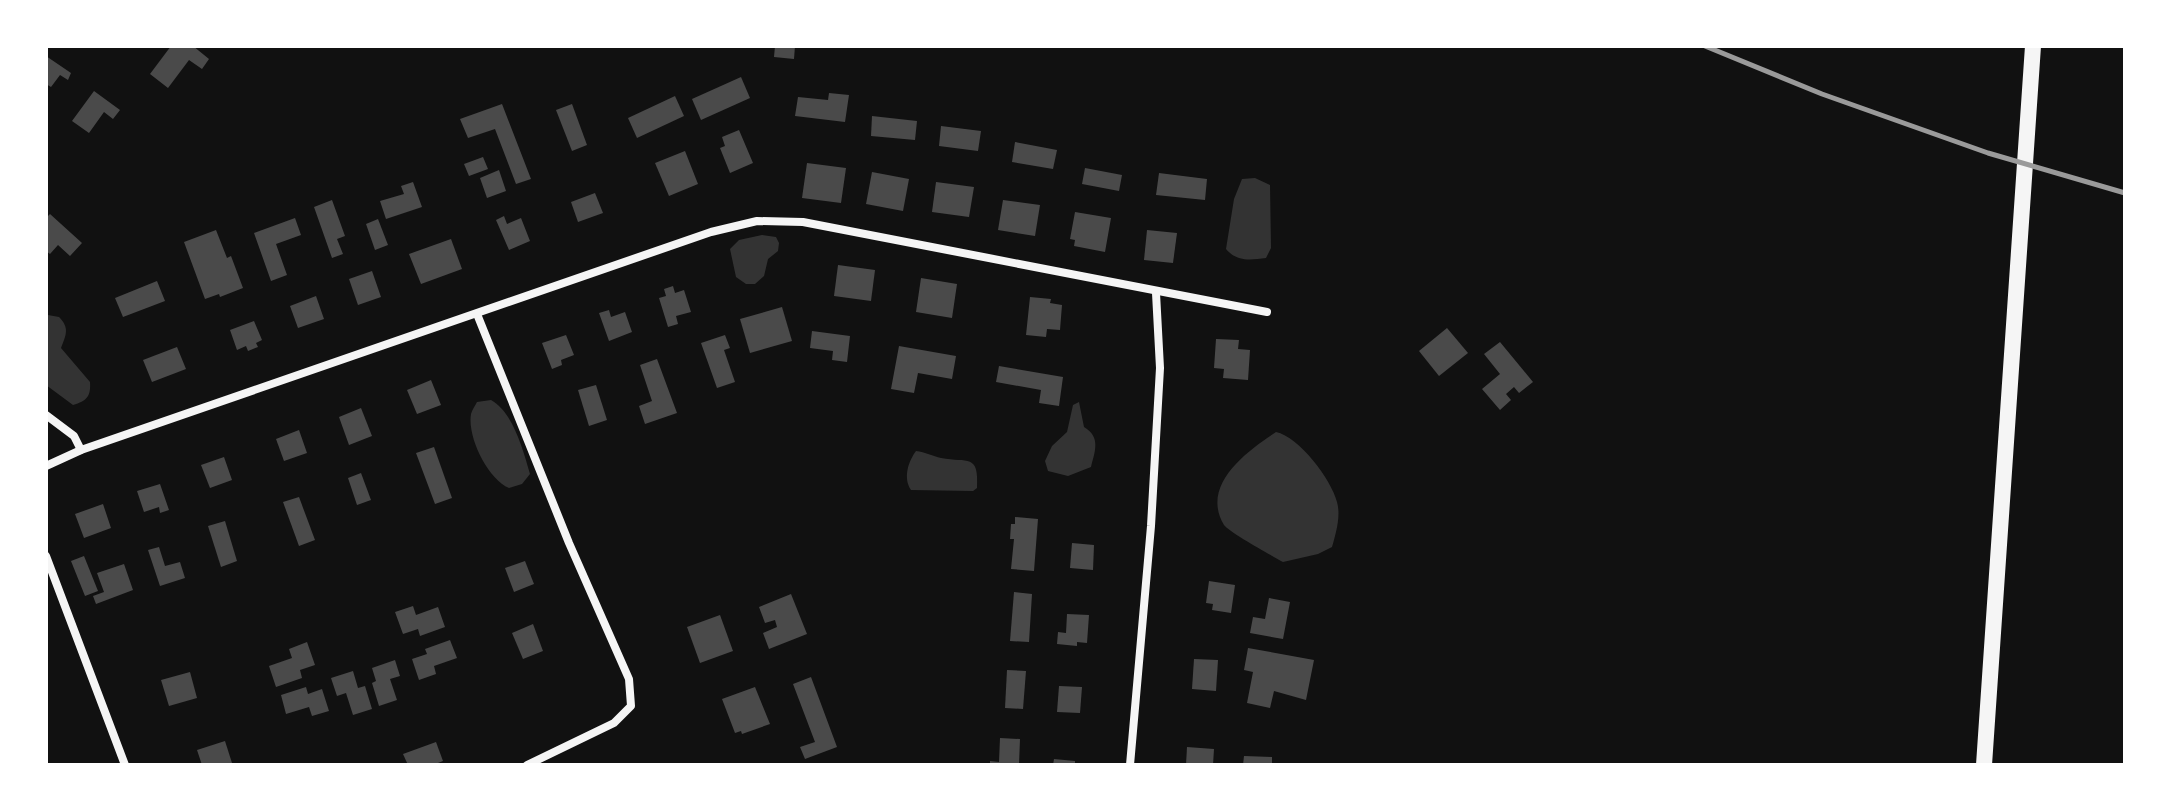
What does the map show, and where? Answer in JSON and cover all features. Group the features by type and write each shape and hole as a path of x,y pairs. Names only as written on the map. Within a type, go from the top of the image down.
{"main road":[{"path":"1984,765 2033,46"}],"street":[{"path":"46,466 81,450 711,232 757,221 803,222 1156,293 1267,312"},
{"path":"1130,765 1151,526 1160,368 1156,293"},
{"path":"477,314 569,543 629,679 631,706 614,723 527,765"},
{"path":"46,415 74,436 81,450"},
{"path":"46,556 125,765"}],"shaded area":[{"path":"1255,178 1270,185 1271,248 1266,258 1244,259 1226,249 1234,199 1242,179"},
{"path":"762,235 776,237 778,251 768,259 764,276 755,284 746,284 736,277 730,249 739,240"},
{"path":"48,315 59,317 65,325 61,348 90,382 87,397 73,405 46,385"},
{"path":"491,400 511,422 530,474 522,484 509,488 487,467 472,434 471,414 477,402"},
{"path":"1079,402 1084,427 1095,440 1091,467 1068,476 1048,471 1045,461 1052,446 1067,432 1073,405"},
{"path":"1276,432 1294,442 1313,460 1334,493 1338,513 1332,547 1318,554 1283,562 1228,529 1218,510 1222,483 1230,471 1240,459"},
{"path":"916,451 974,464 977,488 973,491 911,490 907,480 908,470"}],"building":[{"path":"171,46 193,46 209,59 202,69 189,60 168,88 150,74"},
{"path":"775,46 795,46 794,59 774,57"},
{"path":"46,56 71,73 68,80 60,75 51,87 46,84"},
{"path":"741,77 750,98 701,120 692,99"},
{"path":"94,91 120,110 113,119 104,112 89,133 72,121"},
{"path":"829,93 849,95 845,122 795,116 798,97 828,100"},
{"path":"675,96 684,116 637,138 628,118"},
{"path":"502,104 531,179 516,184 495,129 468,138 460,119"},
{"path":"572,104 587,145 572,151 556,110"},
{"path":"872,116 917,121 915,140 871,136"},
{"path":"941,126 981,131 978,151 939,146"},
{"path":"739,130 753,163 730,173 720,148 725,146 722,137"},
{"path":"1015,142 1057,150 1053,169 1012,162"},
{"path":"685,151 698,184 669,196 655,163"},
{"path":"483,157 488,169 469,176 464,164"},
{"path":"807,163 846,168 841,203 802,198"},
{"path":"1085,168 1122,175 1119,191 1082,184"},
{"path":"499,170 506,191 487,198 480,178"},
{"path":"872,172 909,179 903,211 866,204"},
{"path":"1159,173 1207,179 1205,200 1156,195"},
{"path":"413,182 422,207 386,219 380,201 404,194 401,186"},
{"path":"936,182 974,187 969,217 932,212"},
{"path":"595,193 603,213 578,222 571,202"},
{"path":"332,200 345,236 337,239 343,254 332,258 314,207"},
{"path":"1003,200 1040,205 1035,236 998,230"},
{"path":"1075,212 1111,218 1105,252 1074,246 1075,240 1070,239"},
{"path":"50,214 82,243 70,256 58,245 50,254 46,251 46,218"},
{"path":"504,216 507,224 521,218 530,241 509,250 496,220"},
{"path":"295,218 301,235 276,244 287,275 271,281 254,233"},
{"path":"378,219 388,245 375,250 366,224"},
{"path":"216,230 227,258 231,256 243,288 205,299 184,242"},
{"path":"1147,230 1177,233 1173,263 1144,260"},
{"path":"451,239 462,269 421,284 409,254"},
{"path":"838,265 875,270 871,301 834,296"},
{"path":"372,271 381,297 358,305 349,279"},
{"path":"921,278 957,284 952,318 916,312"},
{"path":"157,281 165,301 123,317 115,298"},
{"path":"673,286 675,293 684,290 691,312 676,316 678,324 668,327 659,298 666,296 664,289"},
{"path":"316,296 324,319 298,328 290,306"},
{"path":"1030,297 1051,299 1050,303 1062,305 1060,330 1047,329 1046,337 1026,335"},
{"path":"782,307 792,341 750,353 740,319"},
{"path":"609,310 611,317 625,312 632,332 609,341 599,313"},
{"path":"254,321 262,340 256,343 258,347 248,351 246,346 237,350 230,330"},
{"path":"1447,328 1468,353 1439,376 1419,351"},
{"path":"812,331 850,336 847,362 832,360 833,351 810,348"},
{"path":"566,335 574,355 561,360 562,365 552,369 542,343"},
{"path":"725,335 730,348 724,350 735,382 717,388 701,343"},
{"path":"1216,339 1239,340 1238,349 1250,350 1248,380 1223,378 1224,369 1214,368"},
{"path":"1500,342 1533,382 1519,393 1514,387 1506,394 1511,400 1500,410 1482,389 1500,374 1484,354"},
{"path":"899,346 956,356 952,379 918,373 914,393 891,389"},
{"path":"177,347 186,369 152,382 143,360"},
{"path":"657,359 677,413 645,424 639,406 652,401 640,365"},
{"path":"999,366 1063,377 1059,406 1039,403 1041,390 996,382"},
{"path":"431,380 441,405 417,414 407,390"},
{"path":"596,385 607,420 589,426 578,390"},
{"path":"361,408 372,436 349,445 339,417"},
{"path":"299,430 307,453 284,461 276,439"},
{"path":"434,447 452,498 435,504 416,453"},
{"path":"224,457 232,480 210,488 201,465"},
{"path":"361,473 371,500 357,505 348,478"},
{"path":"160,484 169,510 160,513 159,507 144,512 137,491"},
{"path":"299,497 315,540 299,546 283,502"},
{"path":"103,504 111,528 84,538 75,514"},
{"path":"1015,517 1038,519 1034,571 1011,569 1014,539 1010,539 1011,524 1015,524"},
{"path":"225,521 237,561 221,567 208,526"},
{"path":"1072,543 1094,545 1093,570 1070,568"},
{"path":"159,547 165,566 180,562 185,578 160,586 148,550"},
{"path":"84,556 98,591 85,596 71,561"},
{"path":"525,561 534,584 514,592 505,568"},
{"path":"124,564 133,590 96,604 93,596 104,592 97,573"},
{"path":"1209,581 1235,585 1231,613 1212,610 1213,604 1206,603"},
{"path":"1014,592 1032,594 1029,642 1010,641"},
{"path":"791,594 807,634 769,649 763,633 777,627 775,620 765,623 759,607"},
{"path":"1269,598 1290,602 1283,639 1250,633 1253,617 1265,619"},
{"path":"413,606 416,615 438,607 445,627 420,636 418,629 403,634 395,612"},
{"path":"1067,614 1089,615 1087,643 1077,642 1077,646 1057,644 1058,632 1066,633"},
{"path":"720,615 733,651 700,663 687,627"},
{"path":"533,624 543,651 523,659 512,633"},
{"path":"450,640 457,658 434,666 436,674 419,680 412,659 427,654 425,649"},
{"path":"307,642 315,665 300,670 302,678 276,687 269,666 292,658 289,649"},
{"path":"1248,648 1314,660 1306,700 1274,691 1270,708 1247,703 1253,672 1244,670"},
{"path":"1194,659 1218,660 1216,691 1192,689"},
{"path":"395,660 400,676 390,679 397,700 379,706 372,683 376,681 372,668"},
{"path":"1007,670 1026,671 1023,709 1005,708"},
{"path":"353,671 358,688 365,686 372,709 353,715 346,693 337,696 331,678"},
{"path":"190,672 197,698 169,706 161,680"},
{"path":"811,677 837,747 805,759 800,747 815,742 793,684"},
{"path":"1059,686 1082,687 1080,713 1057,712"},
{"path":"306,687 308,694 322,689 329,711 312,716 309,707 286,714 281,695"},
{"path":"755,687 770,724 742,734 741,731 735,733 722,699"},
{"path":"1000,738 1020,739 1019,765 990,765 990,761 999,762"},
{"path":"225,741 232,763 202,765 197,750"},
{"path":"436,742 443,761 433,765 408,765 403,754"},
{"path":"1187,747 1214,749 1213,765 1186,765"},
{"path":"1244,756 1272,757 1272,765 1243,765"},
{"path":"1054,759 1075,761 1075,765 1053,765"}],"railway":[{"path":"1705,46 1822,94 1988,153 2125,193"}]}
